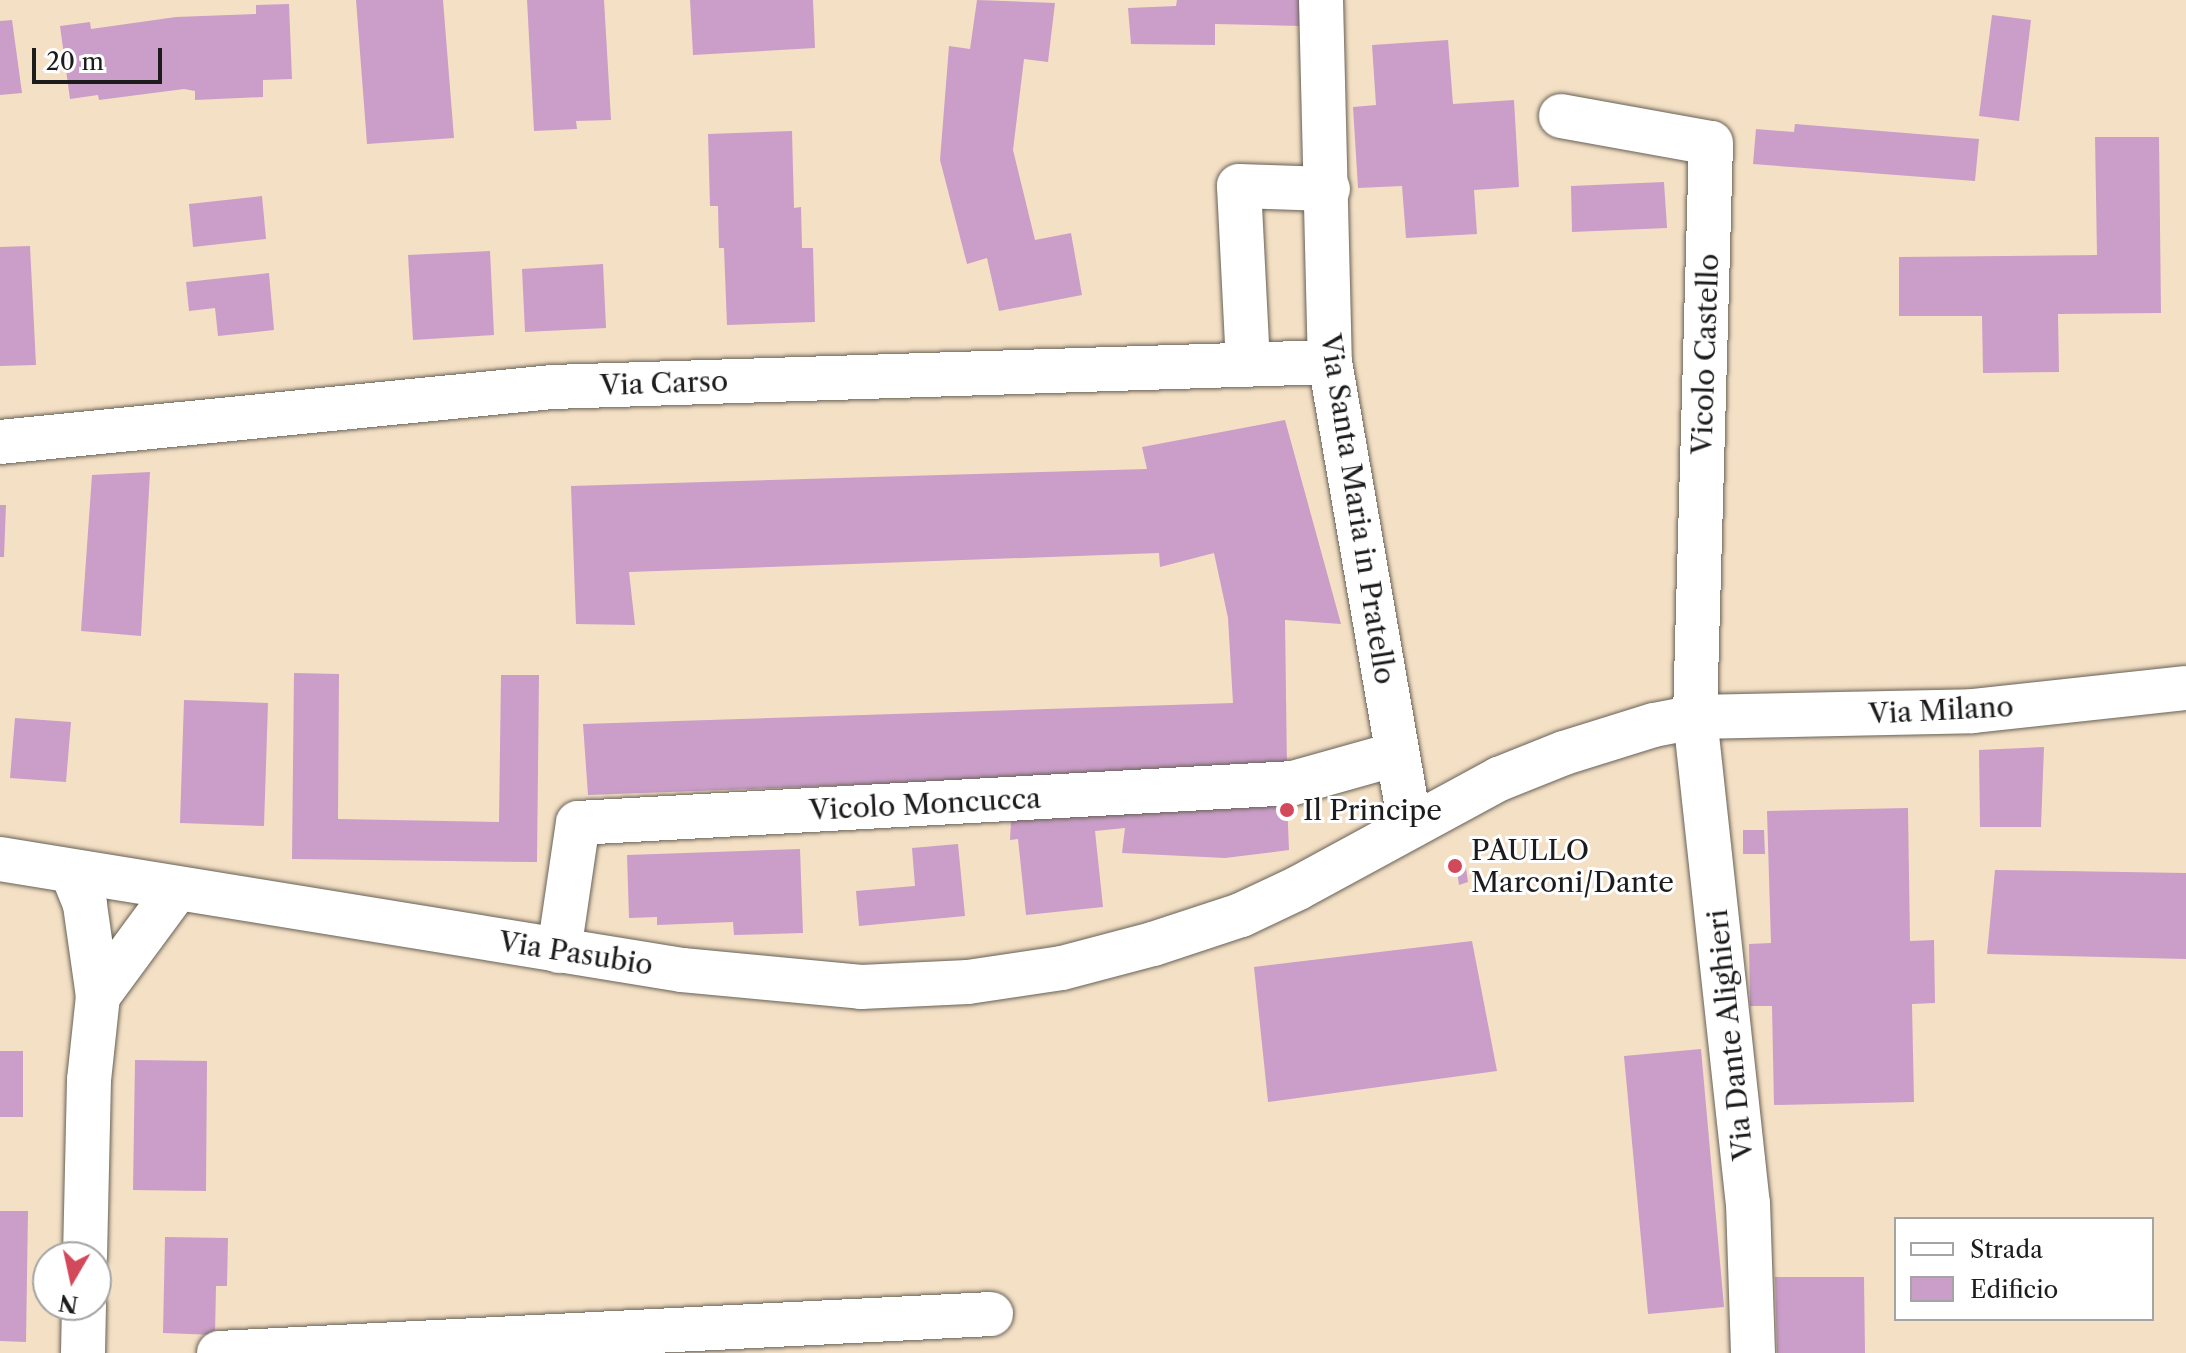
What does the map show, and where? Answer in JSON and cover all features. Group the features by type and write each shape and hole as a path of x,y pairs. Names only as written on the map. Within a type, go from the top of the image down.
{"street":[{"name":"Via Santa Maria in Pratello","path":"1321,0 1330,362 1410,824"},
{"name":"Vicolo Castello","path":"1561,116 1711,143 1695,717"},
{"path":"1248,364 1239,186 1328,189"},
{"name":"Via Carso","path":"0,442 552,387 1330,362"},
{"name":"Via Milano","path":"1410,824 1499,779 1564,753 1654,725 1695,717 1973,711 2186,688"},
{"name":"Via Dante Alighieri","path":"1695,717 1748,1203 1753,1353"},
{"name":"Vicolo Moncucca","path":"559,951 578,823 1293,783 1396,754"},
{"name":"Via Pasubio","path":"0,859 697,972 861,987 1016,976 1062,968 1153,944 1241,915 1318,877 1410,824"},
{"path":"72,872 85,905 98,996 89,1080 85,1241"},
{"path":"98,996 177,889"},
{"path":"219,1353 991,1314"},
{"path":"83,1353 84,1321"}],"building":[{"path":"356,0 443,0 454,138 367,144"},
{"path":"527,0 604,0 611,120 576,121 577,129 534,131"},
{"path":"690,0 813,0 815,48 693,55"},
{"path":"977,0 1055,3 1048,62 1024,59 1013,150 1035,240 1071,233 1082,295 999,311 987,258 967,264 940,160 949,46 970,49"},
{"path":"1177,0 1300,0 1300,26 1215,24 1215,45 1131,44 1128,8 1176,6"},
{"path":"289,4 292,79 263,80 263,97 195,100 195,91 184,89 99,100 98,95 70,99 60,26 90,22 91,29 176,17 256,14 256,5"},
{"path":"1992,15 2031,20 2019,121 1979,116"},
{"path":"12,20 22,93 0,95 0,21"},
{"path":"1448,40 1453,104 1514,100 1519,187 1474,190 1477,234 1406,238 1402,186 1358,188 1353,107 1376,105 1372,45"},
{"path":"1795,124 1979,139 1975,181 1753,164 1756,129 1794,132"},
{"path":"792,131 794,208 801,207 802,248 813,248 815,322 727,325 724,248 719,248 718,206 710,206 708,134"},
{"path":"2095,137 2159,137 2161,313 2058,314 2059,372 1983,373 1982,316 1899,316 1899,257 2097,255"},
{"path":"1664,182 1667,228 1572,232 1571,186"},
{"path":"262,196 266,239 193,247 189,204"},
{"path":"30,246 36,365 0,366 0,247"},
{"path":"490,251 494,335 413,340 408,255"},
{"path":"603,264 606,328 525,332 522,269"},
{"path":"269,273 274,330 218,336 215,308 189,311 186,282"},
{"path":"1285,420 1341,624 1285,620 1287,769 588,795 583,724 1233,703 1228,618 1214,553 1160,567 1159,553 629,572 635,625 576,624 571,486 1147,469 1142,447"},
{"path":"150,472 141,636 81,631 92,475"},
{"path":"0,505 6,505 4,557 0,557"},
{"path":"294,673 339,674 338,819 499,822 501,675 539,675 537,862 292,859"},
{"path":"184,700 268,703 264,826 180,823"},
{"path":"15,718 71,722 66,782 10,778"},
{"path":"2044,747 2041,827 1980,827 1979,750"},
{"path":"1287,800 1289,850 1225,858 1122,853 1125,828 1095,831 1103,907 1026,915 1018,839 1010,840 1012,801"},
{"path":"1908,808 1910,941 1934,940 1935,1003 1912,1004 1914,1102 1774,1105 1772,1006 1750,1006 1749,944 1771,943 1767,811"},
{"path":"1743,830 1764,830 1765,854 1743,854"},
{"path":"958,844 965,916 859,926 856,891 915,886 912,848"},
{"path":"800,849 803,933 734,935 733,922 657,925 657,917 629,918 627,855"},
{"path":"1465,861 1468,882 1459,885 1456,864"},
{"path":"1995,870 2186,873 2186,959 1987,954"},
{"path":"1472,941 1497,1071 1268,1102 1254,967"},
{"path":"1701,1049 1724,1307 1648,1314 1624,1056"},
{"path":"0,1051 23,1051 23,1117 0,1117"},
{"path":"135,1060 207,1061 206,1191 133,1190"},
{"path":"0,1211 28,1211 26,1342 0,1341"},
{"path":"165,1237 228,1238 227,1286 216,1286 215,1335 163,1333"},
{"path":"1775,1277 1864,1277 1865,1353 1777,1353"}],"place":[{"name":"Il Principe","path":"1287,810"},
{"name":"PAULLO Marconi/Dante","path":"1455,866"}]}
